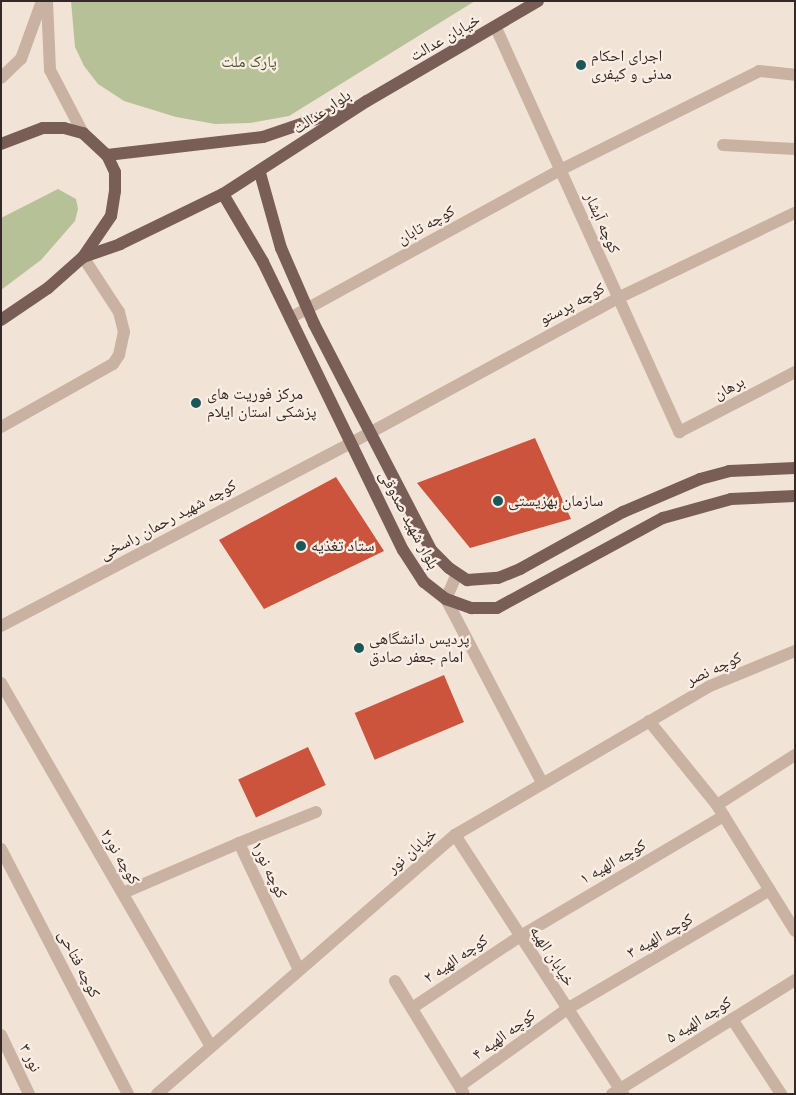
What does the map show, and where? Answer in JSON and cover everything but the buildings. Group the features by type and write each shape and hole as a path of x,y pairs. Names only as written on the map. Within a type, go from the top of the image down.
{"main road":[{"name":"خیابان عدالت","path":"367,101 496,28 538,1"},
{"name":"بلوار عدالت","path":"107,155 263,137 367,101"},
{"name":"بلوار عدالت","path":"83,257 120,244 223,194 260,173 367,101"},
{"path":"1,144 43,128 64,128 83,133 107,155 115,172 112,216 83,257 48,288 2,320"},
{"name":"بلوار شهید صدوقی","path":"260,173 281,248 308,309 431,550 456,574 467,580 480,582 520,569 623,512 700,479 729,471 795,468"},
{"name":"بلوار شهید صدوقی","path":"223,194 263,262 403,550 424,582 446,599 471,608 497,608 663,518 730,499 795,496"}],"street":[{"path":"1,78 21,59 42,1"},
{"path":"47,1 50,70 83,133"},
{"name":"کوچه آبشار","path":"496,28 679,432"},
{"name":"کوچه تابان","path":"290,318 560,170 759,71 795,75"},
{"path":"723,145 795,149"},
{"name":"کوچه پرستو","path":"351,443 618,298 795,213"},
{"path":"1,427 113,364 119,355 124,332 119,312 83,257"},
{"name":"برهان","path":"679,432 795,372"},
{"name":"کوچه شهید رحمان راسخی","path":"1,626 351,443"},
{"path":"456,574 446,599 542,784"},
{"name":"کوچه نصر","path":"542,784 710,686 795,651"},
{"name":"کوچه نور۲","path":"1,683 211,1047"},
{"path":"649,721 721,811 795,931"},
{"name":"کوچه الهیه ۱","path":"519,937 721,811 795,755"},
{"name":"خیابان نور","path":"157,1094 455,836 542,784"},
{"path":"239,843 316,812"},
{"name":"خیابان الهیه","path":"455,836 567,1009 618,1092"},
{"name":"کوچه نور۱","path":"123,893 239,843 299,970"},
{"name":"کوچه فتاحی","path":"1,849 128,1094"},
{"name":"کوچه الهیه ۳","path":"567,1009 770,890"},
{"name":"کوچه الهیه ۲","path":"412,1008 519,937"},
{"name":"کوچه الهیه ۵","path":"618,1092 795,980"},
{"path":"395,981 462,1090"},
{"name":"کوچه الهیه ۴","path":"462,1090 567,1009"},
{"path":"732,1019 781,1094"},
{"name":"نور ۳","path":"1,1035 29,1094"}],"green space":[{"name":"پارک ملت","path":"71,1 475,1 289,116 250,123 215,124 176,117 124,101 98,84 84,66 75,47"},
{"path":"58,189 76,199 78,209 75,221 41,260 1,290 1,218"}],"place":[{"name":"اجرای احکام مدنی و کیفری","path":"581,65"},
{"name":"مرکز فوریت های پزشکی استان ایلام","path":"196,403"},
{"name":"سازمان بهزیستی","path":"498,501"},
{"name":"ستاد تغذیه","path":"301,546"},
{"name":"پردیس دانشگاهی امام جعفر صادق","path":"359,648"}]}
